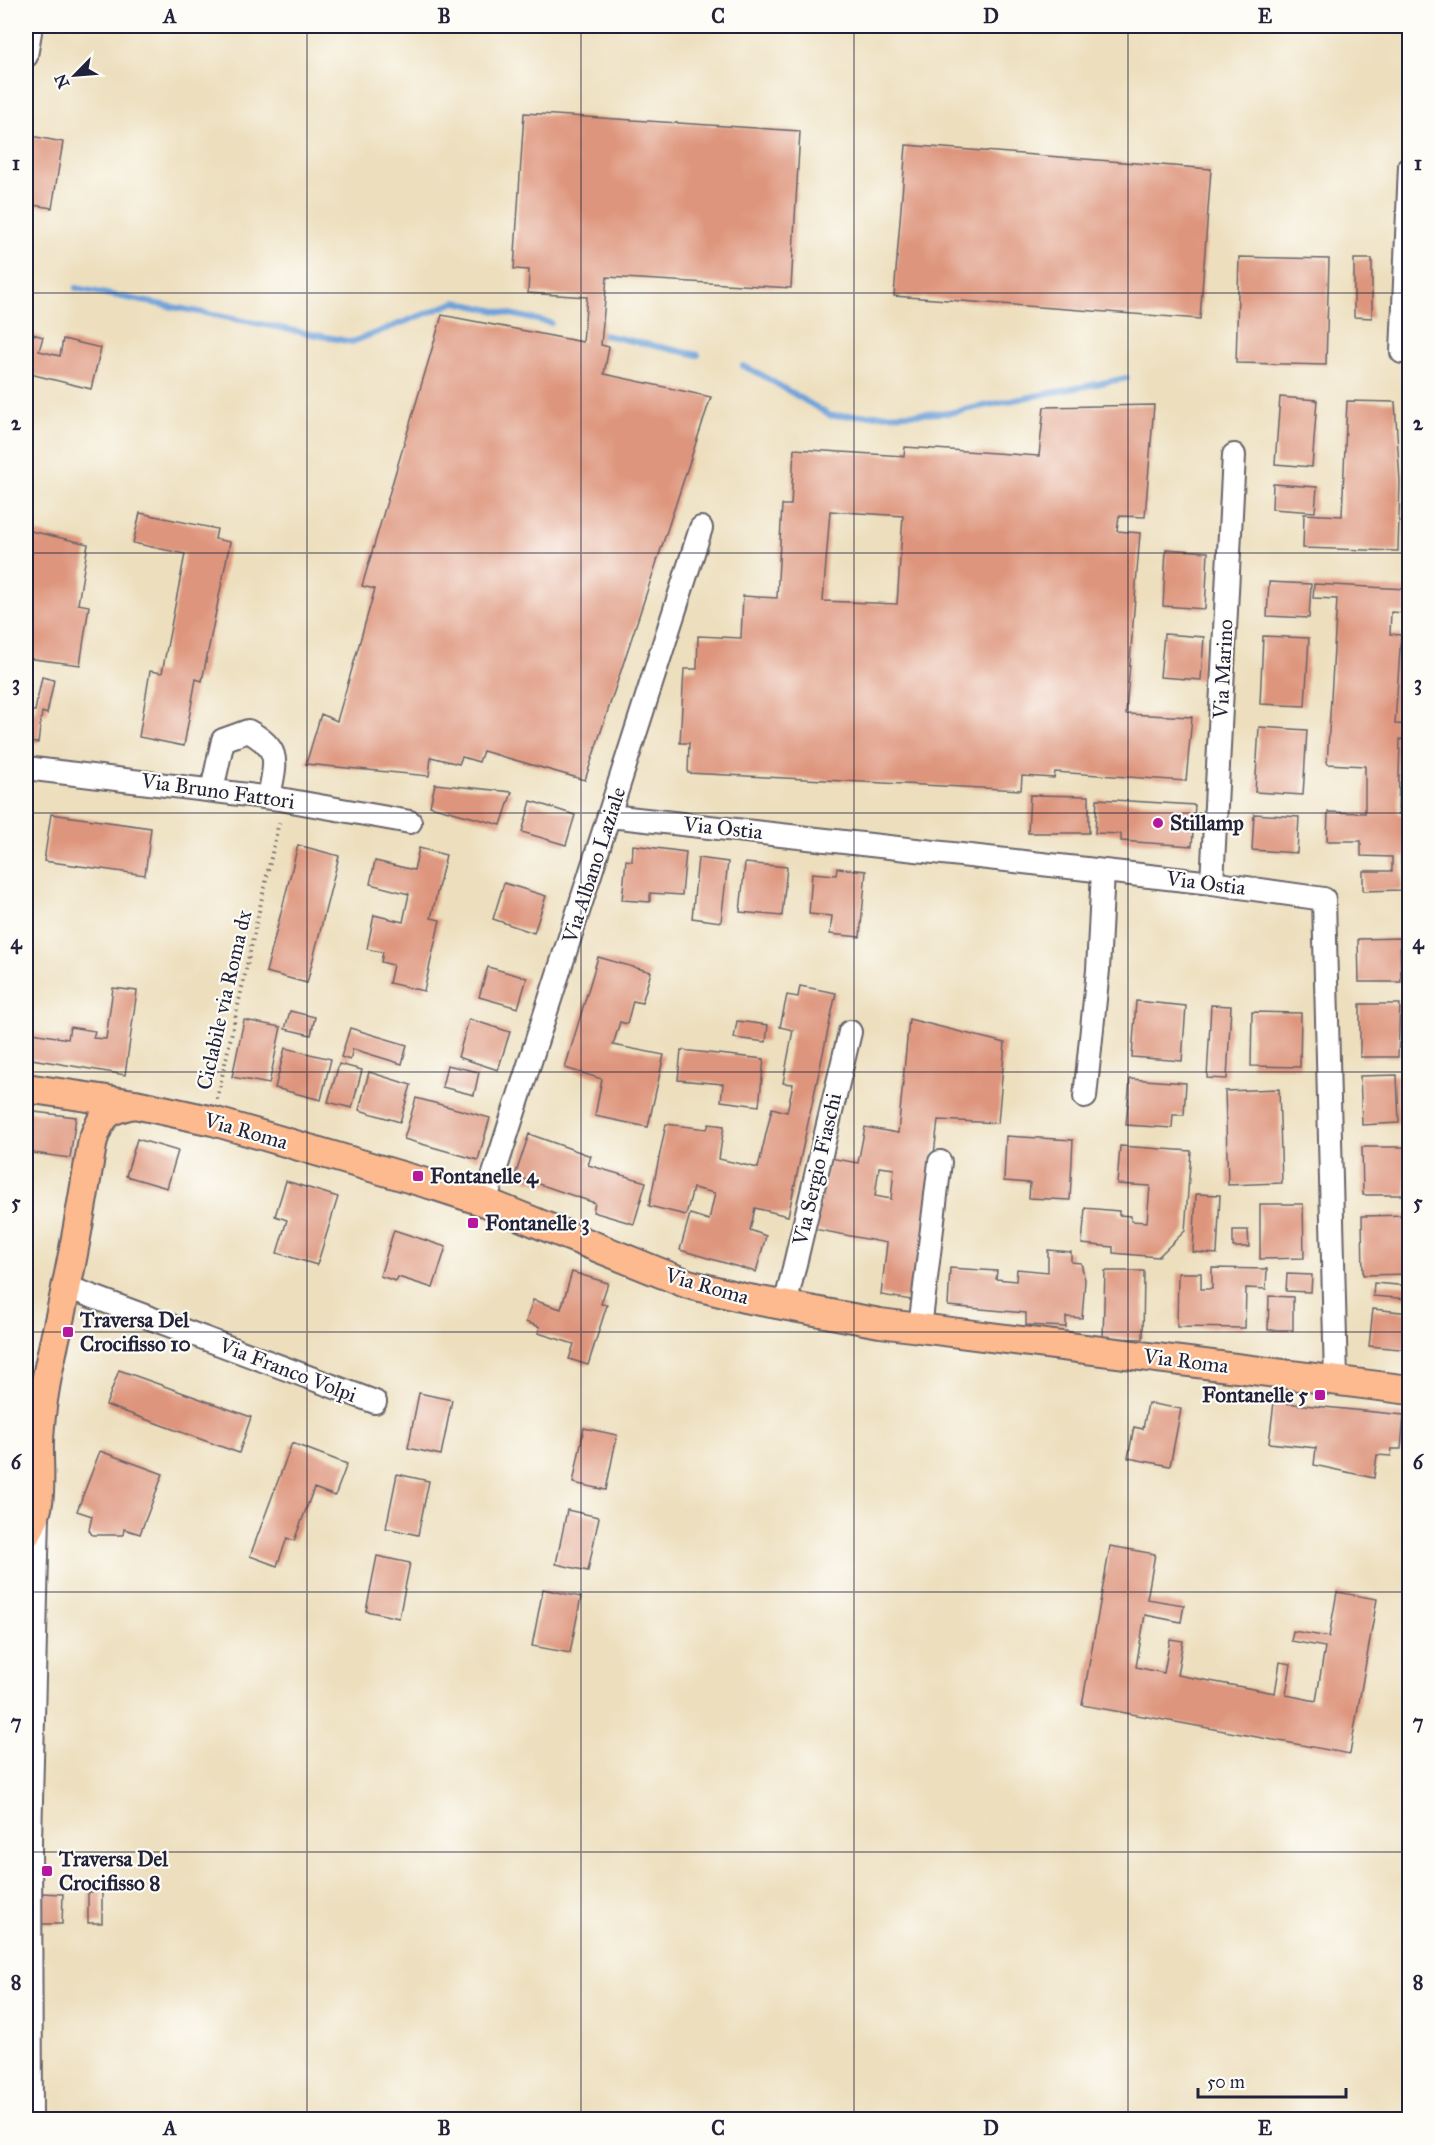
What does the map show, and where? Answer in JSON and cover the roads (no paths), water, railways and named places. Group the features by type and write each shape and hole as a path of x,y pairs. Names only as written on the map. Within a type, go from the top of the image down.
{"main road":[{"name":"Via Roma","path":"26,1088 135,1104 213,1121 485,1203 688,1284 785,1306 920,1328 1410,1390"},
{"path":"61,1094 81,1106 90,1125 93,1140"},
{"path":"26,1534 32,1525 38,1504 32,1439 67,1287 93,1140 100,1121 109,1112 135,1104"}],"street":[{"path":"26,56 31,26"},
{"path":"1402,352 1410,166"},
{"name":"Via Marino","path":"1212,883 1234,455"},
{"name":"Via Albano Laziale","path":"485,1203 701,528"},
{"path":"212,790 223,740 248,731 266,741 275,760 269,797"},
{"name":"Via Bruno Fattori","path":"26,768 269,797 410,822"},
{"name":"Via Ostia","path":"610,816 1212,883 1324,899 1336,1380"},
{"path":"1085,1097 1098,970 1104,871"},
{"name":"Via Sergio Fiaschi","path":"785,1306 850,1032"},
{"path":"920,1328 940,1162"},
{"name":"Via Franco Volpi","path":"67,1287 375,1402"},
{"path":"31,2120 30,1841 38,1504"},
{"path":"26,1560 35,1590"}],"waterway":[{"path":"76,288 352,342 456,302 551,323"},
{"path":"604,335 698,355"},
{"path":"743,366 831,416 948,413 1127,378"}],"place":[{"name":"Stillamp","path":"1158,823"},
{"name":"Fontanelle 4","path":"418,1176"},
{"name":"Fontanelle 3","path":"473,1223"},
{"name":"Traversa Del Crocifisso 10","path":"68,1332"},
{"name":"Fontanelle 5","path":"1320,1395"},
{"name":"Traversa Del Crocifisso 8","path":"47,1871"}]}
